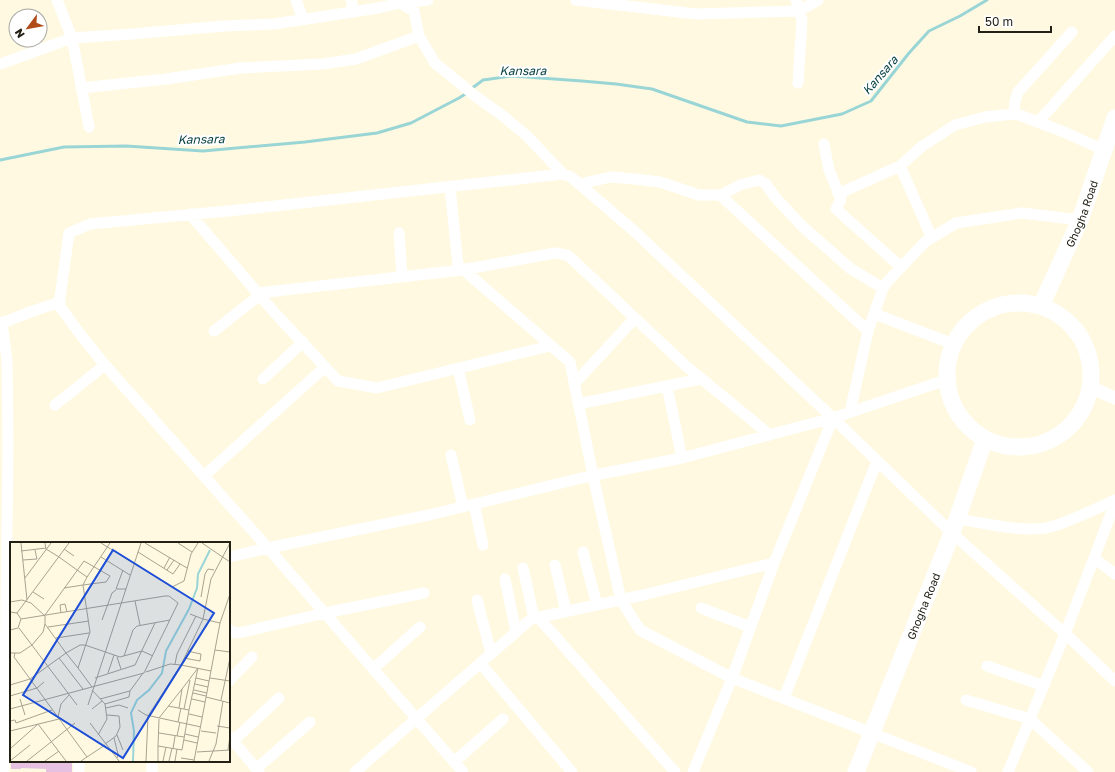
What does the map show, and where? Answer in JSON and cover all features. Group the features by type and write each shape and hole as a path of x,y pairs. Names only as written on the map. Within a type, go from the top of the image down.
{"main road":[{"name":"Ghogha Road","path":"1041,306 1080,220 1108,147 1115,118"},
{"path":"1018,302 1041,306 1057,313 1070,324 1081,338 1088,353 1091,370 1090,387 1083,409 1069,427 1051,440 1029,447 1006,446 985,439 966,424 952,404 946,380 948,356 953,344 958,335 974,317 994,306 1018,302"},
{"name":"Ghogha Road","path":"856,772 955,526 985,439"}],"street":[{"path":"57,0 72,38 89,127"},
{"path":"296,0 303,19"},
{"path":"351,0 354,12"},
{"path":"0,64 72,38 224,26 274,24 354,12 400,2 428,0"},
{"path":"576,0 663,5 696,14 797,5 818,0"},
{"path":"400,2 414,11 419,36 435,63 527,136 563,174 571,177 633,230 877,461 955,526 1114,680"},
{"path":"797,5 802,20 798,83"},
{"path":"1014,114 1015,101 1018,92 1072,32"},
{"path":"81,88 166,79 241,68 323,64 356,59 419,36"},
{"path":"1038,122 1115,36"},
{"path":"838,194 900,166 922,147 955,125 985,117 1014,114 1108,147"},
{"path":"824,144 829,170 841,199 836,209 901,267"},
{"path":"900,166 932,238"},
{"path":"463,772 268,548 105,365 77,330 59,305 69,233 90,224 563,174"},
{"path":"579,184 611,177 634,179 660,182 699,195 723,194 740,185 759,180 766,184 775,197 802,226 851,269 883,288"},
{"path":"450,187 458,265 570,362 593,476 621,600 640,630 732,678 971,772"},
{"path":"720,194 868,331"},
{"path":"850,412 868,331 883,288 925,242 956,223 1022,213 1080,220"},
{"path":"190,214 259,294 338,381 377,388 550,346"},
{"path":"399,233 402,276"},
{"path":"214,331 259,294 462,270 561,253 572,259 700,379 770,435"},
{"path":"4,772 8,710 2,680 8,665 5,610 8,446 7,360 1,323 60,302"},
{"path":"874,314 953,344"},
{"path":"574,384 635,318"},
{"path":"263,379 302,342"},
{"path":"55,405 105,365"},
{"path":"204,476 325,367"},
{"path":"458,368 470,420"},
{"path":"578,404 700,379"},
{"path":"230,557 463,507 593,476 682,458 833,418 946,380"},
{"path":"667,386 682,458"},
{"path":"1090,387 1115,398"},
{"path":"693,772 732,678 774,563 833,418"},
{"path":"451,455 463,507"},
{"path":"784,698 877,461"},
{"path":"955,526 1023,529 1048,528 1115,502"},
{"path":"1008,772 1065,634 1115,502"},
{"path":"474,504 483,545"},
{"path":"583,552 597,605"},
{"path":"1094,558 1115,574"},
{"path":"355,772 531,619 621,600 774,563"},
{"path":"555,565 566,611"},
{"path":"523,568 536,618 675,772"},
{"path":"505,579 516,632"},
{"path":"230,630 235,633 243,632 325,613 424,593"},
{"path":"477,600 491,653"},
{"path":"701,608 750,627"},
{"path":"374,669 420,627"},
{"path":"230,680 252,657"},
{"path":"480,663 572,772"},
{"path":"987,666 1044,686"},
{"path":"279,698 231,738 257,771 310,722"},
{"path":"966,700 1030,718 1088,772"},
{"path":"454,762 503,719"}],"building":[{"path":"11,762 72,762 72,772 46,772 46,769 11,769"}],"waterway":[{"name":"Kansara","path":"471,89 483,80 512,76 616,84 652,89 747,122 781,126 842,114 871,101 909,53 929,31 960,16 987,0"},
{"name":"Kansara","path":"0,160 64,147 126,146 203,151 305,142 377,133 411,123 467,93"}]}
